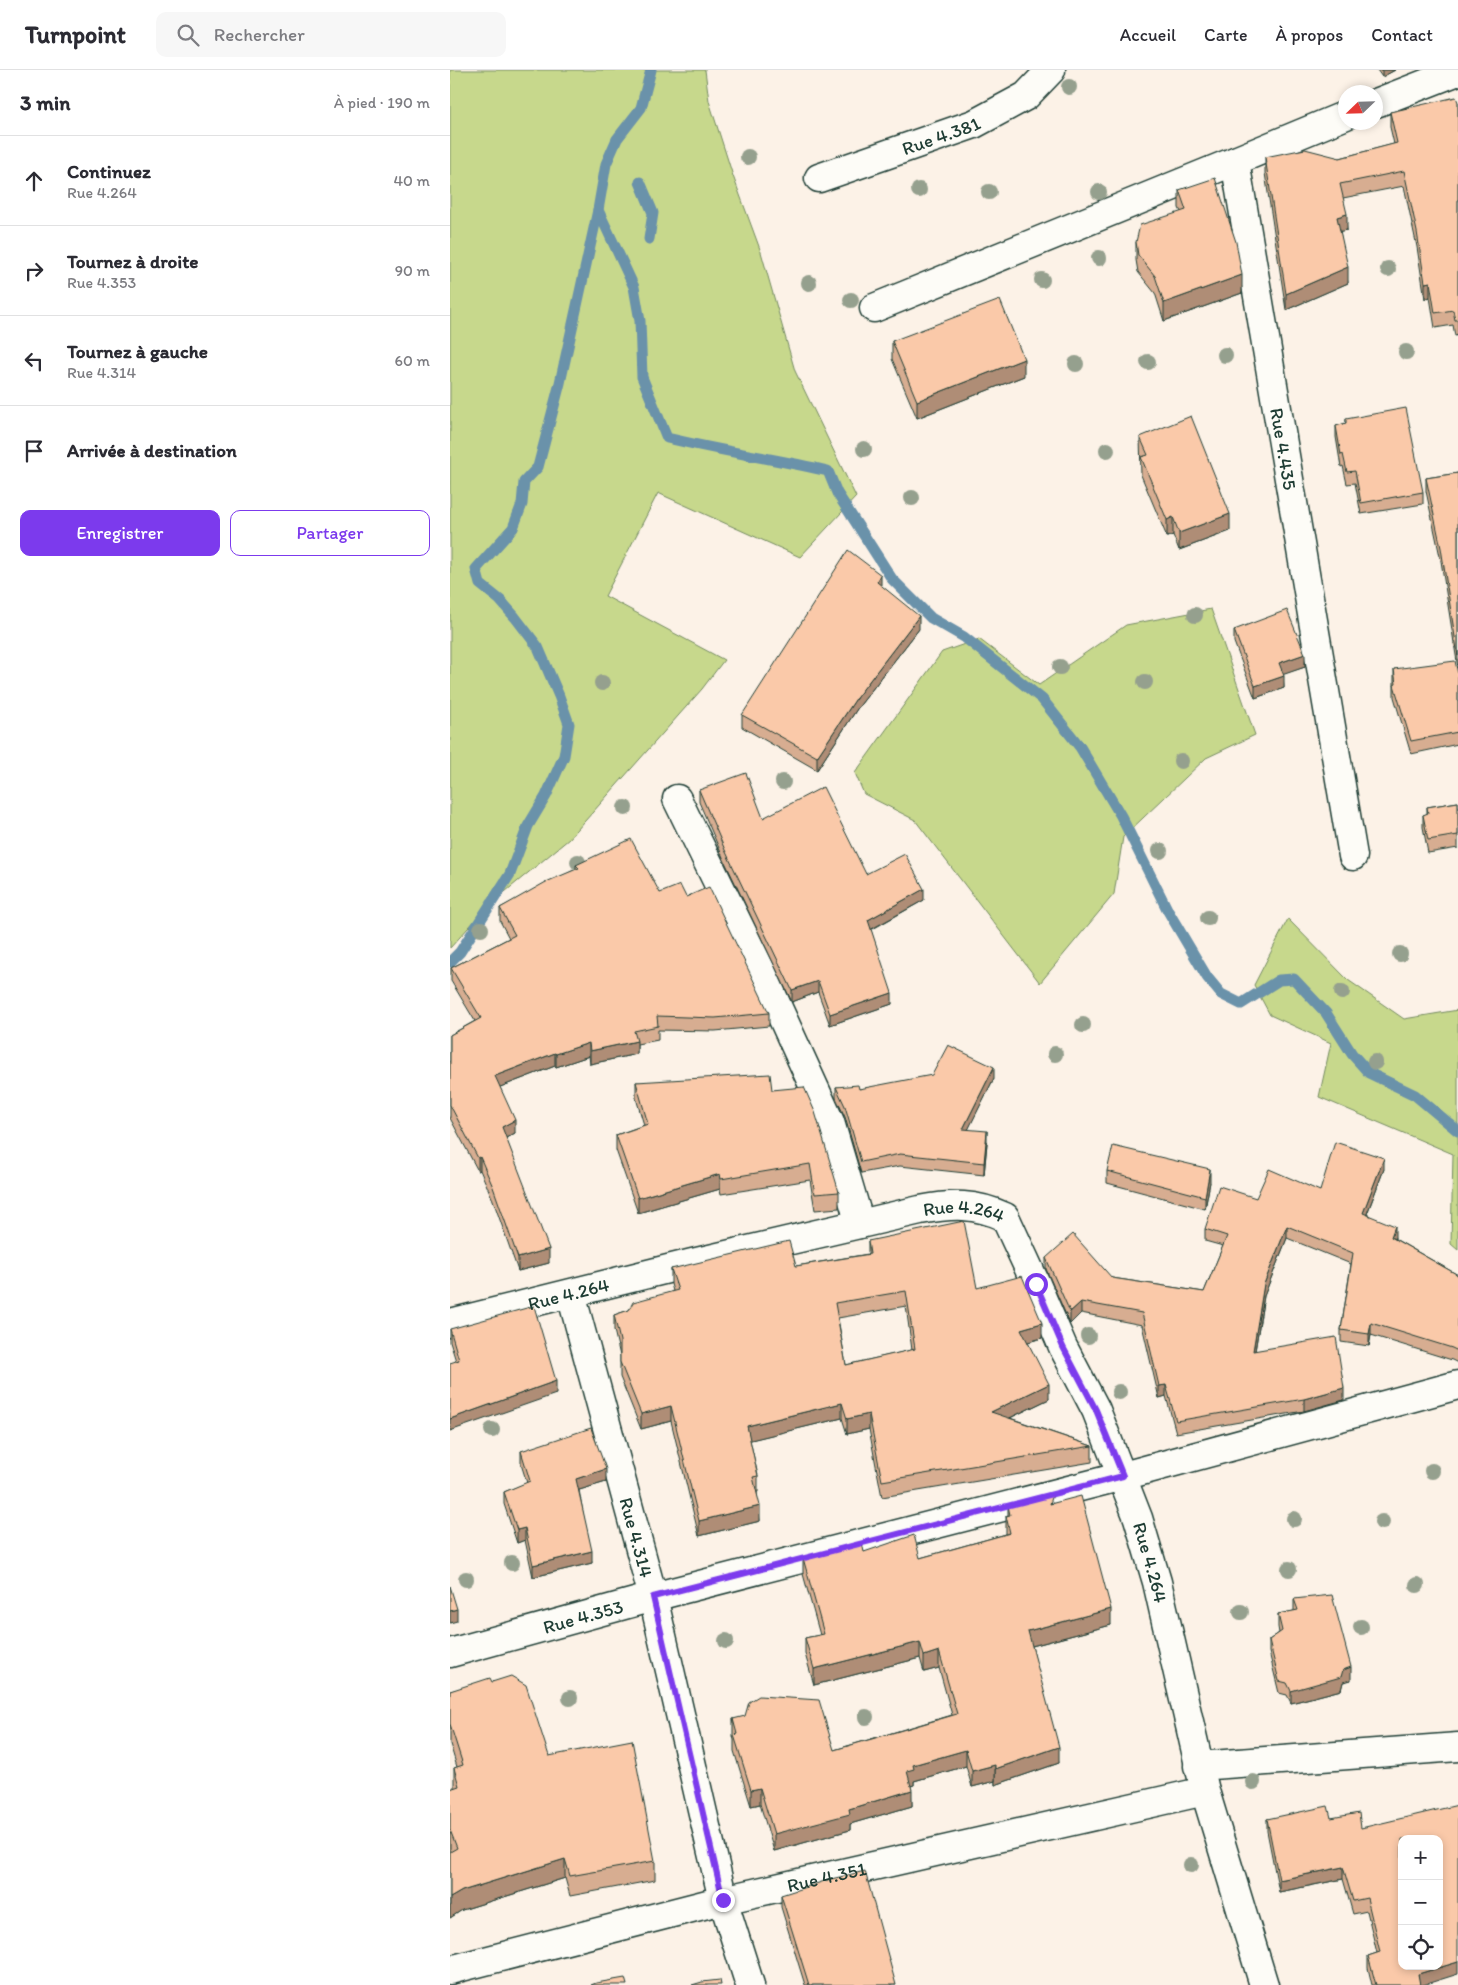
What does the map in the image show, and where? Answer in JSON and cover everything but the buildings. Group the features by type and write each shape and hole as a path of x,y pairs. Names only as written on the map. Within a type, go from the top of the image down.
{"street":[{"name":"Rue 4.381","path":"819,178 974,124 1026,96 1051,70"},
{"path":"1383,100 1458,71"},
{"path":"874,308 1338,118"},
{"name":"Rue 4.435","path":"1235,161 1353,856"},
{"path":"677,799 762,973 830,1122 860,1224"},
{"name":"Rue 4.264","path":"450,1324 692,1263 941,1206 986,1208 1005,1217 1063,1347 1096,1410 1138,1518 1157,1582 1202,1779 1264,1985"},
{"name":"Rue 4.314","path":"571,1294 653,1597 723,1900 750,1985"},
{"name":"Rue 4.353","path":"450,1653 653,1597 1123,1476 1458,1385"},
{"name":"Rue 4.351","path":"450,1970 1202,1779 1458,1747"}],"green space":[{"path":"450,70 705,70 709,101 733,176 761,252 795,371 856,497 800,557 658,493 605,596 724,660 702,689 569,839 488,906 450,948"},
{"path":"1211,609 1255,735 1206,758 1123,837 1114,894 1040,983 915,820 864,794 855,773 942,652 979,639 1039,685 1126,625"},
{"path":"1288,919 1348,980 1404,1019 1458,1010 1458,1250 1451,1244 1453,1154 1319,1097 1331,1043 1270,1015 1254,985"}],"waterway":[{"path":"651,70 641,108 617,139 606,164 598,210 634,287 640,321 642,377 667,438 828,471 837,493 892,579 931,618 964,637 1042,699 1080,747 1121,816 1168,911 1207,977 1221,994 1241,1004 1279,980 1294,979 1326,1013 1352,1054 1369,1073 1415,1095 1458,1131"},
{"path":"640,182 653,213 649,239"},
{"path":"450,962 460,952 510,874 528,826 546,796 564,756 569,724 538,647 500,600 480,584 476,569 513,528 522,504 524,482 538,467 560,383 598,210"}],"route":[{"path":"723,1900 653,1597 1123,1476 1096,1410 1063,1347 1036,1284"}]}
